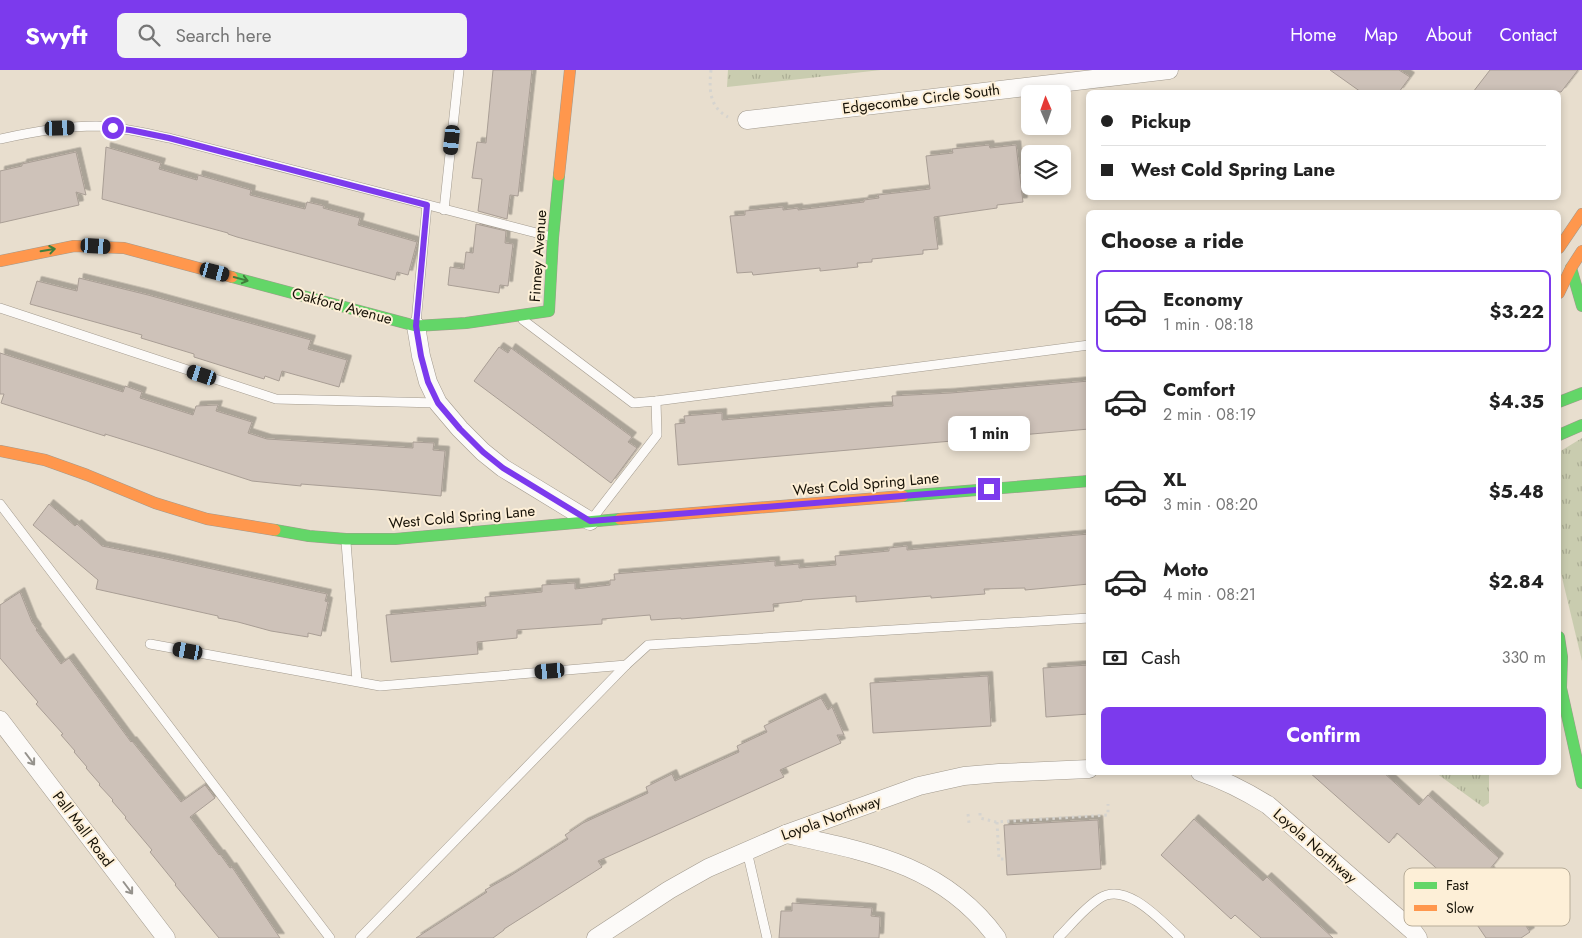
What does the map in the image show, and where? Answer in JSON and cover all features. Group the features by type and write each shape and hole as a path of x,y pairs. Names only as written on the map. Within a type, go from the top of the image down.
{"main road":[{"name":"Finney Avenue","path":"416,326 448,325 549,311 570,70"},
{"path":"1561,245 1582,214"},
{"name":"Oakford Avenue","path":"0,260 44,250 74,246 124,248 416,326"},
{"path":"1561,289 1582,251"},
{"path":"1571,268 1582,306"},
{"path":"1561,401 1582,393"},
{"path":"1561,435 1582,426"},
{"name":"West Cold Spring Lane","path":"0,451 45,460 88,475 155,503 206,519 309,536 346,539 395,539 590,521 1086,481"},
{"path":"1561,650 1561,672"},
{"path":"1561,690 1582,783"}],"street":[{"name":"Edgecombe Circle South","path":"748,120 1169,70"},
{"path":"416,326 428,382 438,403 460,429 483,452 503,468 590,521"},
{"name":"Pall Mall Road","path":"0,720 166,938"},
{"name":"Loyola Northway","path":"596,938 669,890 708,868 786,834 919,786 964,776 1086,769"},
{"name":"Loyola Northway","path":"1210,775 1247,792 1268,805 1404,922"},
{"path":"786,834 847,847 888,859 916,870 945,886 987,924 997,938"},
{"name":"Loyola Northway","path":"1408,926 1418,938"}],"lane":[{"path":"444,210 459,70"},
{"path":"0,139 60,128 97,126 130,130 169,138 554,238"},
{"path":"416,326 427,205"},
{"path":"0,308 276,399 438,403"},
{"path":"518,316 633,403 1086,345"},
{"path":"590,521 657,435 656,401"},
{"path":"0,504 330,938"},
{"path":"346,539 357,681"},
{"path":"360,938 626,665 648,645 1086,618"},
{"path":"150,644 380,686 626,665"},
{"path":"747,851 766,938"},
{"path":"1058,938 1101,897 1110,894 1124,894 1139,902 1180,938"}],"path":[{"path":"711,70 709,87 713,101 720,113 729,118 748,120"},
{"path":"980,813 980,818 997,822 1108,815 1108,804"},
{"path":"968,814 969,823"},
{"path":"997,822 999,859 1004,859"}],"green space":[{"path":"728,70 881,70 727,87"},
{"path":"1582,438 1582,661 1561,573 1561,451"},
{"path":"1439,775 1489,775 1489,803 1483,807"}],"building":[{"path":"493,70 532,70 518,196 510,195 507,219 478,211 482,179 472,178 477,142 486,143"},
{"path":"1330,70 1399,70 1410,77 1400,90 1358,90"},
{"path":"1490,70 1578,70 1561,92 1561,90 1475,90"},
{"path":"989,145 990,148 1016,145 1023,202 997,205 997,208 934,217 938,249 923,250 923,254 872,259 872,262 857,263 858,267 820,271 820,268 753,275 752,272 737,273 730,216 745,215 745,211 783,207 783,210 798,208 798,210 864,202 864,200 879,198 878,195 930,189 926,156 953,153 952,149"},
{"path":"106,147 161,163 159,169 197,180 198,175 251,190 250,195 305,209 307,202 324,206 323,208 360,218 358,225 417,242 408,275 397,272 395,280 102,199"},
{"path":"76,152 86,195 76,192 79,205 0,223 0,171"},
{"path":"476,224 506,231 505,243 513,244 508,286 500,285 499,293 448,285 450,267 464,269 466,252 473,253"},
{"path":"79,278 311,340 308,349 347,360 339,387 282,371 279,381 265,376 264,379 194,357 194,354 141,338 142,335 30,304 37,281 77,291"},
{"path":"499,347 508,353 511,348 632,437 628,442 637,448 611,483 474,381"},
{"path":"0,353 123,392 125,386 142,392 140,398 193,415 196,406 218,405 216,411 252,422 248,433 267,439 413,448 413,442 434,443 433,450 445,451 441,496 252,481 1,403 4,394 0,394"},
{"path":"1086,381 1086,429 678,465 675,424 685,423 684,416 722,413 722,420 893,406 892,396"},
{"path":"49,504 75,526 77,524 102,546 327,594 325,601 328,602 321,636 308,633 308,637 271,631 218,618 218,616 96,589 98,580 33,525"},
{"path":"1086,534 1086,584 1025,590 1025,588 984,589 985,594 931,598 931,596 856,602 856,596 802,600 773,604 774,611 681,619 651,620 650,615 602,619 602,624 517,630 517,638 477,642 478,654 391,662 386,615 486,606 485,597 542,592 542,585 575,583 575,589 610,585 610,580 615,580 614,574 775,561 775,566 799,564 799,568 836,565 835,556 889,551 889,548 907,546 907,550"},
{"path":"20,592 36,630 61,664 69,658 131,742 181,802 205,785 215,798 190,817 219,855 230,868 232,867 280,938 219,938 175,885 150,852 152,850 99,785 61,735 63,734 36,704 38,702 0,658 0,605"},
{"path":"1086,665 1086,714 1046,717 1043,668"},
{"path":"988,676 991,726 873,733 870,683"},
{"path":"821,698 828,710 832,707 844,735 837,735 841,743 780,770 784,777 598,861 602,867 504,929 493,938 416,938 487,892 485,890 568,839 565,835 583,823 648,793 646,787 672,774 675,781 739,752 737,746 767,732 764,726"},
{"path":"1312,775 1386,775 1419,805 1428,795 1499,858 1491,868 1436,868 1397,833 1389,843"},
{"path":"1194,819 1263,881 1267,877 1333,938 1261,938 1235,915 1231,919 1161,855"},
{"path":"1098,820 1101,869 1007,875 1004,825"},
{"path":"792,903 872,908 871,916 880,917 879,938 779,938 781,911 792,911"},
{"path":"1478,926 1526,926 1530,932 1521,938 1486,938"}],"traffic: fast":[{"path":"232,277 416,326 466,323 549,311 559,175"},
{"path":"1571,268 1582,306"},
{"path":"1561,401 1582,393"},
{"path":"1561,434 1582,425"},
{"path":"903,496 1086,481"},
{"path":"275,530 309,536 346,539 395,539 620,519"},
{"path":"1561,650 1561,688"},
{"path":"1561,688 1582,783"}],"traffic: slow":[{"path":"559,175 570,70"},
{"path":"1561,245 1582,214"},
{"path":"0,261 74,246 124,248 232,277"},
{"path":"1561,289 1582,251"},
{"path":"0,451 45,460 155,503 207,519 275,530"},
{"path":"620,519 903,496"}],"route":[{"path":"113,128 169,138 427,205 416,326 428,382 438,403 460,429 483,452 503,468 590,521 989,489"}]}
